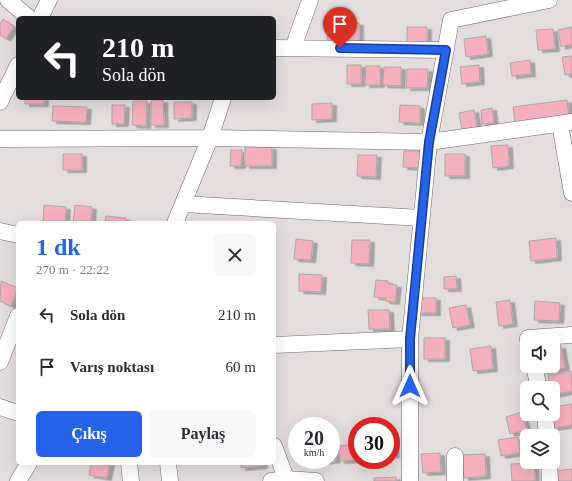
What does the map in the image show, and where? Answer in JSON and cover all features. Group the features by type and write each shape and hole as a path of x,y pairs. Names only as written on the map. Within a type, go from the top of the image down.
{"street":[{"path":"8,0 27,16"},
{"path":"41,16 49,0"},
{"path":"293,48 310,0"},
{"path":"410,481 410,339 429,142 451,20 549,0"},
{"path":"276,48 446,50"},
{"path":"0,102 16,69"},
{"path":"176,221 210,138 222,100"},
{"path":"0,139 210,138 429,142 566,123 572,193"},
{"path":"183,204 273,216 422,218"},
{"path":"0,231 16,235"},
{"path":"0,362 16,321"},
{"path":"560,337 572,336"},
{"path":"276,345 410,339"},
{"path":"0,407 16,412"},
{"path":"276,451 287,480"},
{"path":"455,456 456,481"},
{"path":"18,481 28,465"},
{"path":"130,465 131,481"},
{"path":"168,465 170,481"},
{"path":"549,469 550,481"},
{"path":"271,481 316,481"}],"building":[{"path":"3,19 14,27 6,39 0,35 0,24"},
{"path":"328,22 359,23 359,41 327,41"},
{"path":"407,27 427,27 427,43 407,43"},
{"path":"572,27 572,44 561,47 558,30"},
{"path":"553,29 555,49 538,50 536,30"},
{"path":"486,36 488,54 466,57 464,39"},
{"path":"572,56 572,74 565,75 562,57"},
{"path":"530,60 531,74 512,76 510,63"},
{"path":"347,65 361,65 361,84 347,84"},
{"path":"479,65 480,82 462,84 460,67"},
{"path":"366,66 380,66 380,85 365,85"},
{"path":"384,67 401,67 401,86 383,85"},
{"path":"407,69 428,69 427,88 406,88"},
{"path":"25,100 44,100 44,104 25,104"},
{"path":"163,100 164,125 151,125 151,101"},
{"path":"567,100 569,116 515,122 513,107"},
{"path":"133,101 147,101 146,126 132,125"},
{"path":"174,102 192,102 192,118 174,119"},
{"path":"332,103 332,119 312,120 312,104"},
{"path":"112,105 125,105 124,124 112,124"},
{"path":"400,105 420,106 420,123 399,122"},
{"path":"53,106 87,107 86,122 52,121"},
{"path":"492,108 494,123 482,124 481,110"},
{"path":"474,110 477,127 462,130 459,113"},
{"path":"508,145 509,166 493,168 491,146"},
{"path":"245,147 272,147 272,166 245,166"},
{"path":"231,150 242,150 241,166 230,166"},
{"path":"404,151 423,151 423,168 403,167"},
{"path":"63,154 82,154 82,170 63,170"},
{"path":"445,154 465,154 465,176 445,176"},
{"path":"358,155 377,155 376,177 357,176"},
{"path":"44,205 66,207 65,221 43,221"},
{"path":"75,205 92,207 91,221 73,221"},
{"path":"106,216 126,218 125,221 105,221"},
{"path":"556,238 557,258 531,261 529,241"},
{"path":"296,239 313,241 311,260 294,259"},
{"path":"352,240 370,240 369,264 351,263"},
{"path":"299,274 322,275 321,292 299,291"},
{"path":"456,276 457,289 444,289 444,277"},
{"path":"376,280 388,281 388,284 397,285 395,302 385,301 386,298 374,297"},
{"path":"1,281 16,287 16,293 11,306 0,301"},
{"path":"417,298 436,298 436,313 417,313"},
{"path":"510,300 513,324 499,326 496,302"},
{"path":"535,301 560,303 559,321 534,320"},
{"path":"466,305 470,325 453,328 449,308"},
{"path":"368,310 389,310 390,329 369,329"},
{"path":"424,338 445,338 445,359 424,359"},
{"path":"491,346 493,369 473,371 470,349"},
{"path":"560,346 565,368 560,369"},
{"path":"571,371 572,391 560,394 560,381 549,381 548,376"},
{"path":"572,404 572,425 553,428 553,421 560,421 560,406"},
{"path":"520,413 520,421 524,421 527,429 520,429 520,432 510,434 506,417"},
{"path":"518,437 520,453 501,456 498,440"},
{"path":"348,445 348,461 340,461 340,446"},
{"path":"440,453 441,472 423,473 421,454"},
{"path":"485,454 486,476 464,478 462,455"},
{"path":"511,464 520,464 520,469 534,469 535,481 512,481"},
{"path":"91,465 110,465 107,478 89,475"},
{"path":"241,465 263,465 263,466 241,468"},
{"path":"572,469 572,481 558,481 556,471"},
{"path":"396,477 396,481 374,481 374,478"}],"route":[{"path":"340,48 446,50 429,142 410,339 410,386"}]}
